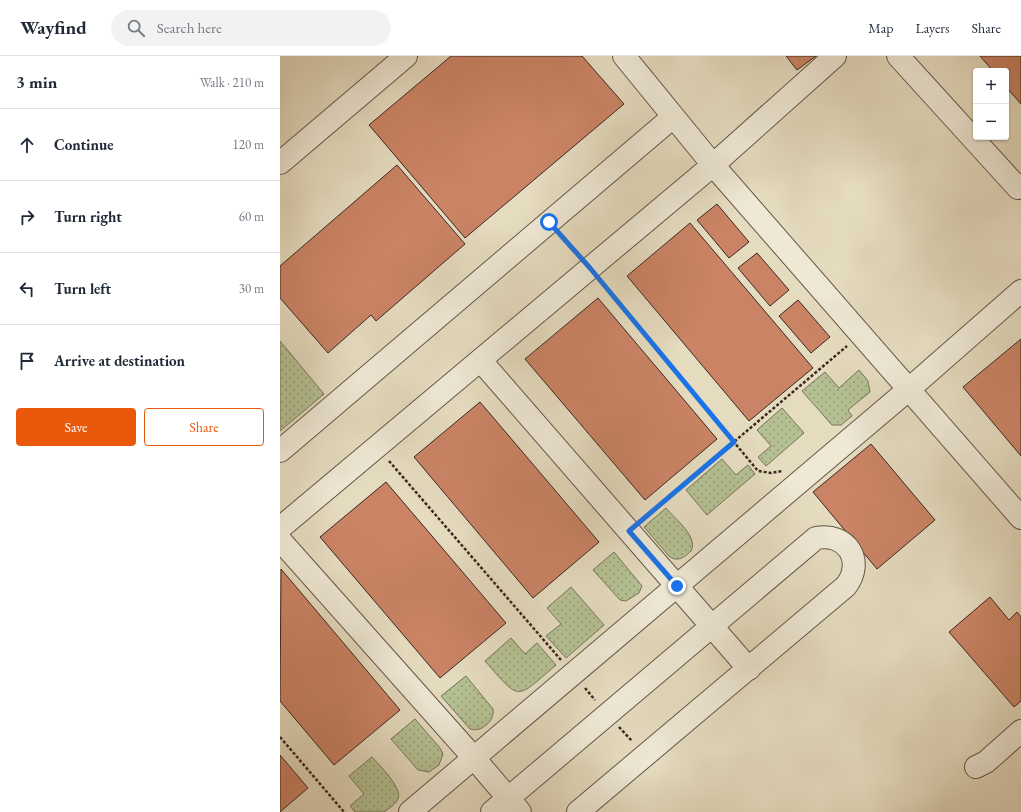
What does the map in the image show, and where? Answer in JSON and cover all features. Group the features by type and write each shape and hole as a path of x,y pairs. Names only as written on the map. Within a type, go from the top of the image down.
{"lane":[{"path":"280,163 406,56"},
{"path":"624,56 713,165 1021,518"},
{"path":"514,805 281,528 713,165 834,56"},
{"path":"898,56 1018,188 1021,185"},
{"path":"280,452 673,117"},
{"path":"410,812 803,480 1021,291"},
{"path":"481,361 748,669"},
{"path":"492,812 514,805 607,714 816,538 830,537 842,542 854,558 854,574 846,586 578,812"},
{"path":"976,767 986,762 1021,731"}],"path":[{"path":"549,222 590,268 758,471 771,473 792,470 803,480"},
{"path":"629,531 860,335"},
{"path":"377,447 645,756"},
{"path":"280,737 344,812"}],"green space":[{"path":"280,341 324,394 280,431"},
{"path":"859,370 868,381 870,392 848,410 852,416 841,425 832,425 802,391 825,372 839,388"},
{"path":"782,408 804,433 766,466 758,457 771,446 757,430"},
{"path":"722,459 736,475 748,465 755,474 707,515 686,490"},
{"path":"666,508 689,534 692,540 693,546 691,551 678,559 669,556 644,527"},
{"path":"614,552 642,586 639,593 626,601 620,600 593,570"},
{"path":"571,587 604,625 566,658 546,636 561,624 547,608"},
{"path":"511,638 525,654 537,643 556,665 533,685 519,692 512,690 485,661"},
{"path":"466,676 493,709 490,722 483,728 474,730 470,729 441,696"},
{"path":"415,719 440,748 443,754 439,765 429,772 418,770 391,739"},
{"path":"372,757 394,783 399,794 398,799 384,812 355,812 350,806 364,794 349,776"}],"building":[{"path":"451,56 582,56 624,104 465,238 369,125"},
{"path":"786,56 816,56 797,70"},
{"path":"980,56 1021,56 1021,104 1009,90 1009,68 990,68"},
{"path":"397,165 465,244 376,321 371,315 328,353 280,298 280,266"},
{"path":"717,204 749,242 729,258 697,220"},
{"path":"690,223 813,368 749,421 627,276"},
{"path":"757,253 789,290 770,306 738,268"},
{"path":"598,298 717,439 645,500 525,359"},
{"path":"798,300 830,337 811,353 779,316"},
{"path":"1021,339 1021,456 963,387"},
{"path":"480,402 599,542 533,598 414,457"},
{"path":"871,444 935,520 877,569 813,492"},
{"path":"386,482 506,623 440,678 320,537"},
{"path":"281,569 400,710 334,765 280,701"},
{"path":"990,597 1009,620 1017,612 1021,617 1021,701 1014,707 949,632"},
{"path":"280,755 308,788 280,812"}],"route":[{"path":"549,222 590,268 734,442 629,531 677,586"}]}
